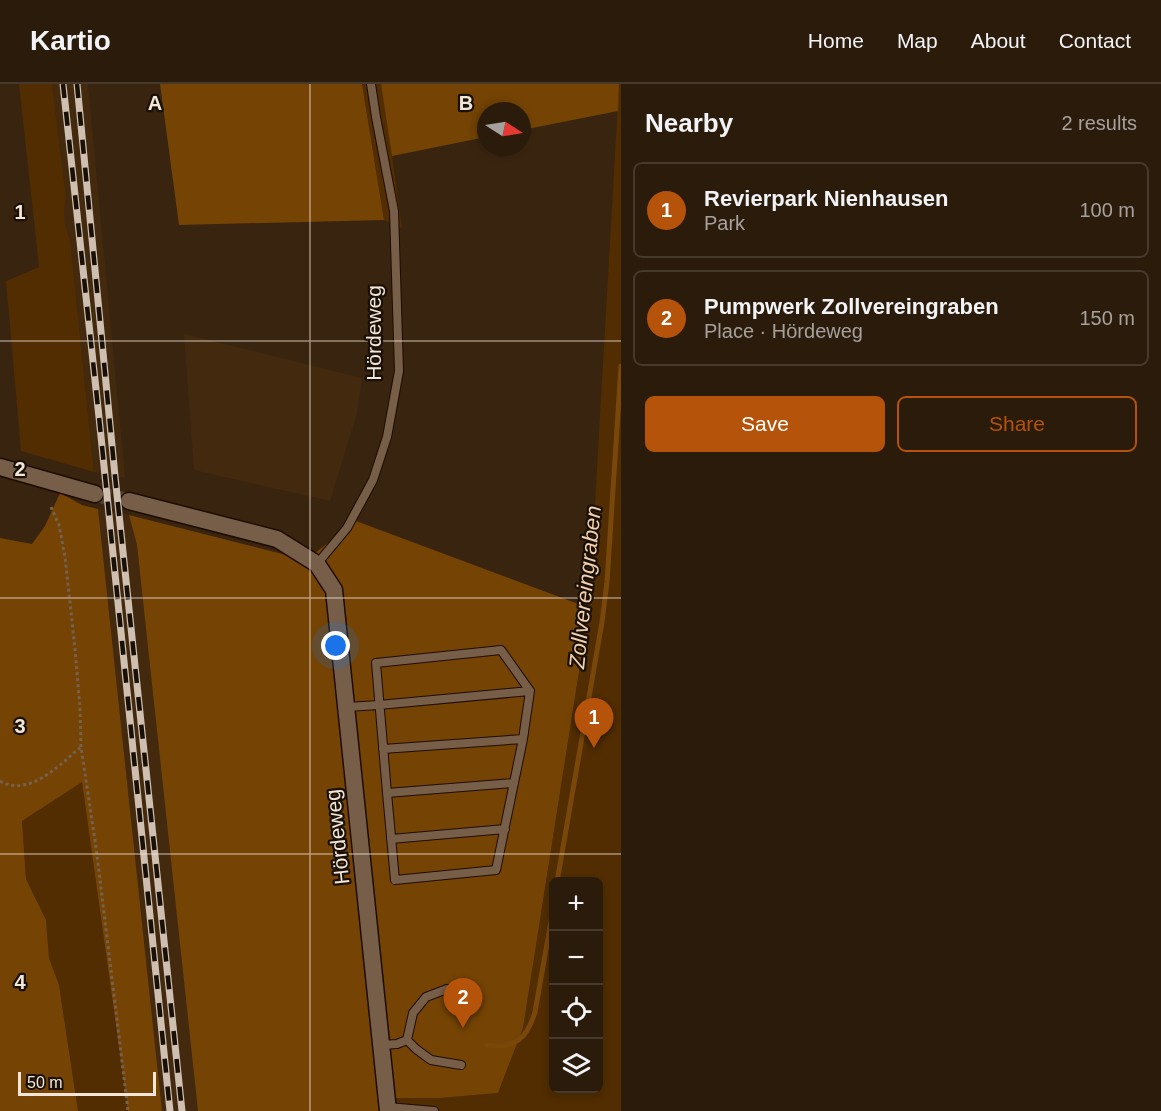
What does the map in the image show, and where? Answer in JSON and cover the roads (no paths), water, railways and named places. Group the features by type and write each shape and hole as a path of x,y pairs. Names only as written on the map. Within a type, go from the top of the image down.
{"street":[{"path":"0,467 95,494"},
{"name":"Hördeweg","path":"129,501 278,539 317,564 334,590 388,1109"}],"lane":[{"name":"Hördeweg","path":"317,564 347,528 373,480 387,436 399,371 394,211 371,84"},
{"path":"501,650 530,691 496,870 395,880 376,663 501,650"},
{"path":"347,707 530,691"},
{"path":"383,749 522,739"},
{"path":"387,793 514,783"},
{"path":"391,839 505,829"},
{"path":"407,1040 413,1013 426,997 447,989 470,991"},
{"path":"381,1045 397,1044 407,1040"},
{"path":"407,1040 431,1060 461,1065"},
{"path":"388,1109 434,1111"}],"waterway":[{"name":"Zollvereingraben","path":"558,877 607,582 621,366"},
{"name":"Zollvereingraben","path":"487,1045 513,1043 519,1040 528,1029 535,1012 549,931"}],"tunnel":[{"path":"95,494 129,501"}],"railway":[{"path":"63,84 170,1111"},
{"path":"77,84 115,476 182,1111"}],"place":[{"name":"Revierpark Nienhausen","path":"594,748"},
{"name":"Pumpwerk Zollvereingraben","path":"463,1028"}]}
